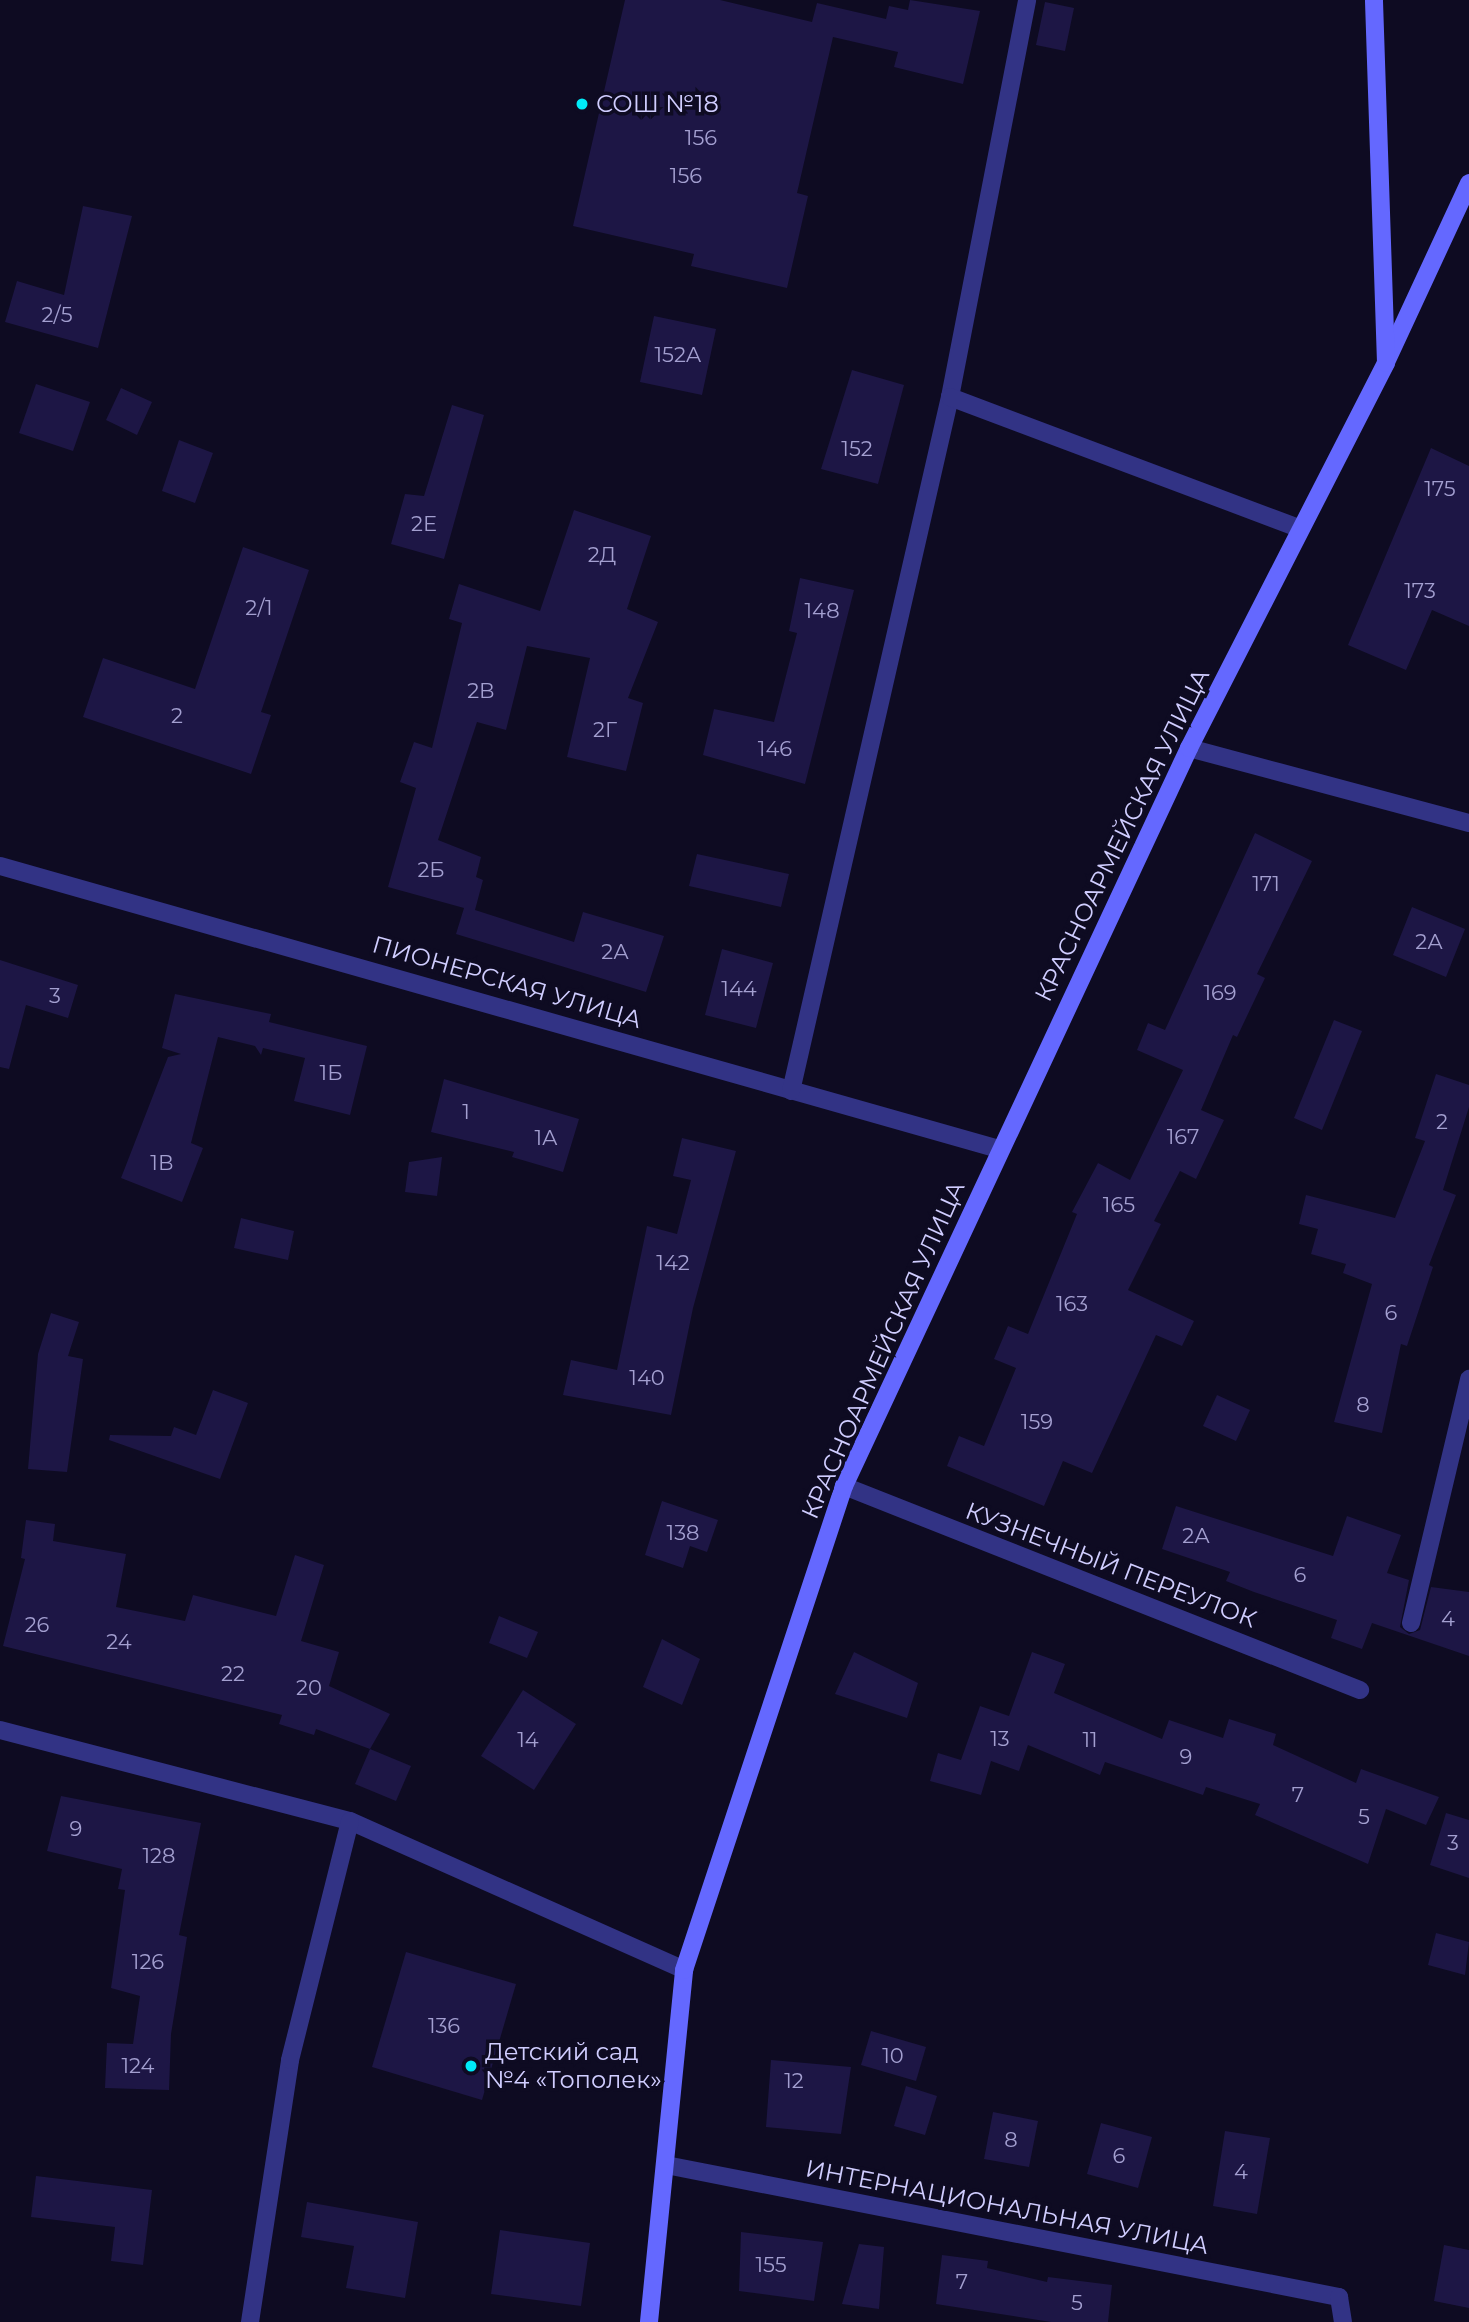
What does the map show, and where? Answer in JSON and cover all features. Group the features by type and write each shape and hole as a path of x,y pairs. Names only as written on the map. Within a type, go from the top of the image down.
{"main road":[{"name":"КРАСНОАРМЕЙСКАЯ УЛИЦА","path":"1374,0 1386,363"},
{"name":"КРАСНОАРМЕЙСКАЯ УЛИЦА","path":"649,2322 667,2165 684,1970 844,1486 999,1149 1189,748 1299,528 1386,363 1469,183"}],"street":[{"path":"791,1091 950,397 1027,0"},
{"path":"950,397 1299,528"},
{"path":"1189,748 1469,823"},
{"name":"ПИОНЕРСКАЯ УЛИЦА","path":"0,866 999,1149"},
{"path":"1411,1623 1469,1379"},
{"name":"КУЗНЕЧНЫЙ ПЕРЕУЛОК","path":"844,1486 1360,1690"},
{"path":"0,1730 350,1821 684,1970"},
{"path":"250,2322 290,2060 350,1821"},
{"name":"ИНТЕРНАЦИОНАЛЬНАЯ УЛИЦА","path":"667,2165 1339,2297 1343,2322"}],"building":[{"path":"625,0 720,0 812,22 817,3 886,19 889,6 908,10 910,0 980,11 963,84 894,67 898,52 833,37 797,193 808,196 787,288 691,266 694,254 573,226"},
{"path":"1045,2 1074,8 1065,51 1036,45"},
{"path":"83,206 132,216 98,348 5,322 17,281 64,295"},
{"path":"654,316 716,329 702,395 640,382"},
{"path":"852,370 904,385 878,484 821,469"},
{"path":"36,384 90,402 73,451 19,433"},
{"path":"121,388 152,402 137,435 106,420"},
{"path":"452,405 484,415 444,559 391,544 405,494 424,496"},
{"path":"179,440 213,453 195,503 162,491"},
{"path":"1431,448 1469,466 1469,626 1432,610 1406,670 1348,645"},
{"path":"574,510 651,536 627,609 658,622 628,698 643,703 626,771 567,757 590,658 527,646 506,730 477,722 438,840 481,857 476,877 483,880 475,910 574,942 583,912 664,936 646,992 456,934 464,908 388,887 416,788 400,782 414,742 432,748 462,623 449,619 459,584 540,611"},
{"path":"243,547 309,570 261,712 271,715 251,774 83,717 103,658 195,689"},
{"path":"800,578 854,590 805,784 703,755 714,709 774,722 797,633 789,631"},
{"path":"1255,833 1312,861 1257,974 1265,978 1237,1037 1233,1035 1201,1110 1224,1120 1196,1179 1180,1171 1154,1221 1161,1224 1128,1290 1194,1321 1182,1346 1156,1335 1092,1473 1063,1461 1044,1506 947,1466 959,1436 984,1446 1016,1368 994,1359 1008,1326 1028,1334 1077,1214 1072,1212 1098,1163 1130,1180 1183,1070 1137,1050 1148,1023 1165,1030"},
{"path":"697,854 789,874 781,907 689,886"},
{"path":"1412,907 1465,929 1446,977 1393,955"},
{"path":"722,949 773,963 756,1028 705,1015"},
{"path":"0,960 78,985 68,1018 26,1005 9,1069 0,1067"},
{"path":"175,994 271,1014 269,1022 367,1046 350,1115 294,1101 305,1058 263,1048 261,1055 255,1046 218,1037 191,1143 203,1148 182,1202 121,1178 168,1057 181,1054 162,1048"},
{"path":"1334,1020 1362,1031 1322,1130 1294,1118"},
{"path":"1436,1074 1469,1085 1469,1107 1443,1190 1456,1195 1429,1265 1433,1267 1407,1346 1401,1344 1382,1433 1334,1422 1372,1284 1343,1273 1346,1264 1311,1254 1318,1229 1299,1224 1306,1195 1395,1218 1425,1141 1415,1138"},
{"path":"444,1079 579,1119 563,1172 512,1157 514,1152 431,1132"},
{"path":"682,1138 736,1151 693,1308 671,1415 563,1395 571,1360 617,1370 647,1226 677,1234 691,1180 673,1176"},
{"path":"442,1157 437,1196 405,1192 409,1162"},
{"path":"241,1218 294,1231 288,1260 234,1248"},
{"path":"51,1313 79,1322 68,1356 83,1359 67,1472 28,1469 38,1354"},
{"path":"213,1390 248,1403 220,1479 109,1440 110,1435 171,1436 174,1427 196,1435"},
{"path":"1217,1395 1250,1410 1236,1441 1203,1426"},
{"path":"662,1501 718,1520 707,1552 690,1546 683,1568 645,1555"},
{"path":"1176,1506 1333,1556 1347,1516 1401,1535 1387,1573 1409,1580 1400,1627 1409,1634 1420,1630 1431,1587 1469,1592 1469,1656 1372,1623 1362,1649 1331,1638 1337,1620 1226,1581 1230,1572 1162,1549"},
{"path":"26,1520 55,1524 53,1541 126,1554 116,1607 185,1621 193,1595 276,1616 295,1555 324,1565 301,1641 339,1652 329,1686 390,1714 370,1749 316,1729 314,1735 279,1724 282,1715 3,1646 25,1559 21,1558"},
{"path":"499,1616 538,1632 527,1658 489,1643"},
{"path":"662,1639 700,1659 682,1705 643,1687"},
{"path":"854,1652 918,1683 907,1718 835,1694"},
{"path":"1032,1652 1065,1664 1054,1693 1162,1739 1169,1720 1223,1738 1229,1719 1276,1734 1273,1745 1356,1783 1361,1769 1439,1797 1426,1825 1386,1809 1368,1864 1255,1815 1260,1804 1206,1787 1203,1795 1105,1762 1100,1775 1028,1745 1019,1771 991,1761 981,1795 930,1781 938,1753 961,1760 980,1706 1009,1716"},
{"path":"523,1690 576,1724 534,1790 481,1756"},
{"path":"370,1749 411,1766 396,1801 355,1784"},
{"path":"61,1796 201,1823 179,1935 187,1937 171,2034 169,2090 105,2088 107,2043 133,2044 140,1996 111,1988 125,1890 118,1889 122,1869 47,1851"},
{"path":"1446,1813 1469,1820 1469,1878 1430,1865"},
{"path":"1436,1933 1469,1942 1465,1975 1428,1965"},
{"path":"406,1952 516,1984 482,2100 372,2067"},
{"path":"871,2031 926,2047 916,2081 861,2065"},
{"path":"771,2060 851,2067 841,2134 766,2127"},
{"path":"906,2086 937,2096 925,2135 894,2126"},
{"path":"993,2112 1038,2121 1029,2167 984,2159"},
{"path":"1101,2123 1152,2137 1138,2188 1087,2174"},
{"path":"1225,2131 1270,2138 1257,2214 1213,2206"},
{"path":"36,2176 152,2190 143,2265 111,2261 115,2227 31,2217"},
{"path":"307,2202 418,2222 405,2298 346,2288 354,2246 301,2237"},
{"path":"500,2230 590,2243 581,2306 491,2294"},
{"path":"741,2232 823,2242 814,2301 739,2291"},
{"path":"859,2244 884,2247 879,2309 842,2304"},
{"path":"1444,2245 1469,2250 1469,2308 1434,2301"},
{"path":"942,2255 988,2261 987,2268 1047,2282 1048,2277 1112,2285 1108,2322 1051,2322 936,2304"}],"place":[{"name":"СОШ №18","path":"582,104"},
{"name":"Детский сад №4 «Тополек»","path":"471,2066"}]}
